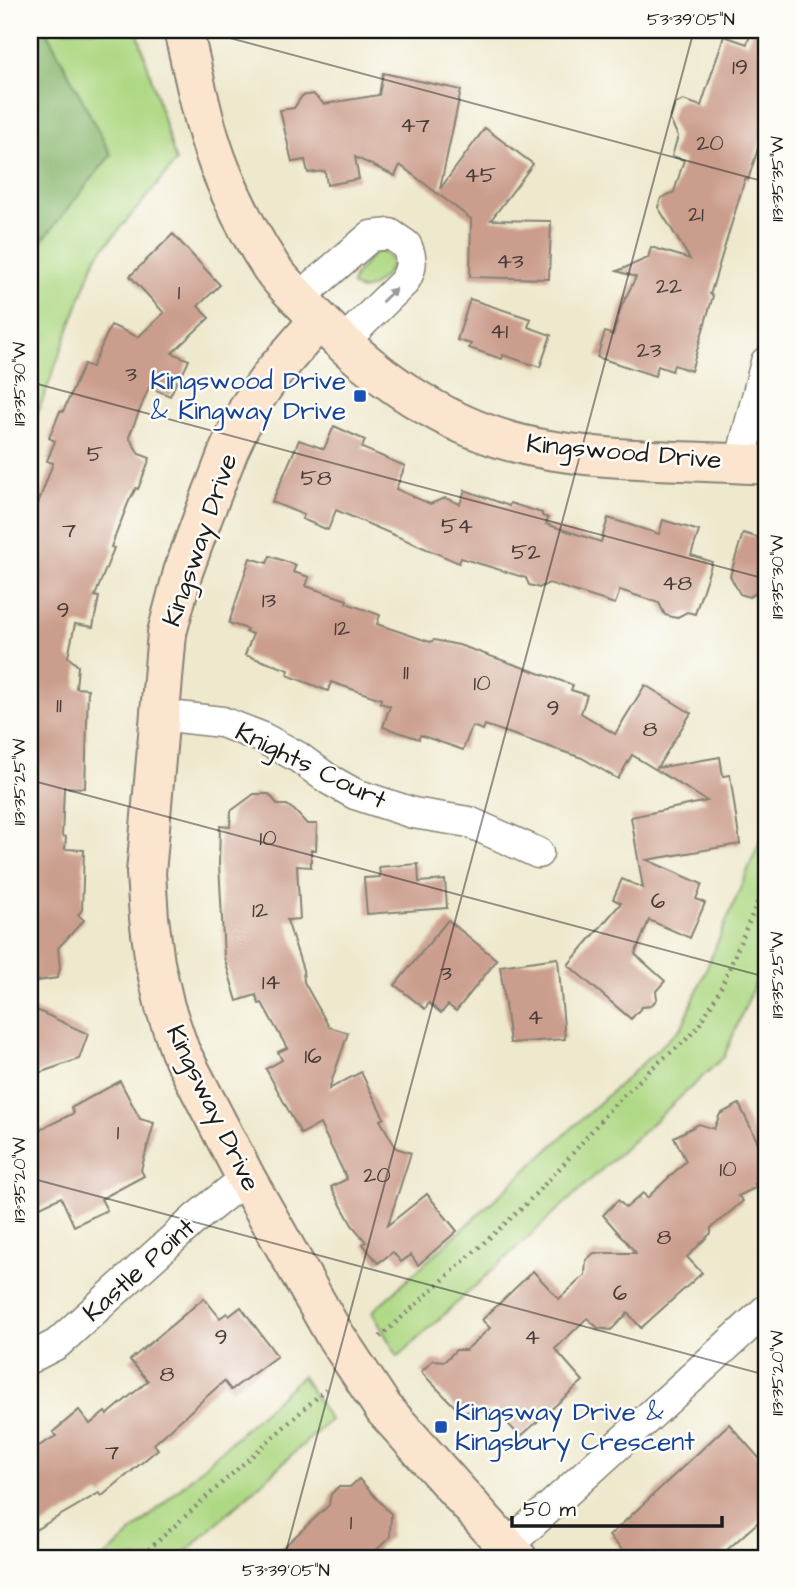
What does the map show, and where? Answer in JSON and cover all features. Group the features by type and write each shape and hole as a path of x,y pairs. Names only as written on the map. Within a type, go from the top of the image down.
{"street":[{"name":"Kingswood Drive","path":"183,30 221,173 267,261 320,320 414,400 471,428 548,450 665,461 753,464"},
{"name":"Kingsway Drive","path":"320,320 273,373 249,408 229,450 183,572 167,633 146,873 155,963 180,1051 246,1178 332,1332 384,1409 506,1555"},
{"path":"753,464 766,362"},
{"name":"Knights Court","path":"160,715 222,722 251,733 298,757 328,779 355,794 413,813 469,822 538,853"},
{"name":"Kastle Point","path":"30,1358 57,1344 196,1218 246,1178"},
{"path":"506,1555 691,1376 766,1310"}],"path":[{"path":"380,1337 520,1210 611,1108 698,1027 720,990 766,882"},
{"path":"138,1559 326,1389"}],"green space":[{"path":"30,30 137,30 176,162 96,257 30,434"},
{"path":"30,30 46,30 111,155 30,256"},
{"path":"375,251 386,254 392,265 375,285 357,289 352,285 354,277"},
{"path":"766,827 766,957 724,1057 398,1357 372,1312 682,1027"},
{"path":"302,1376 330,1420 178,1559 103,1559"}],"building":[{"path":"752,30 766,30 766,123 748,180 745,179 710,294 713,296 691,371 674,365 672,371 658,366 655,376 597,357 605,332 613,335 622,305 636,277 617,271 648,258 651,247 690,259 658,207 661,198 674,192 684,160 672,156 678,136 670,120 675,104 683,100 701,106 724,36 747,44"},
{"path":"383,73 461,90 440,189 485,128 533,164 491,220 551,221 549,279 470,277 471,219 400,165 395,176 355,157 359,179 327,185 325,171 308,173 305,160 292,162 280,110 294,108 302,96 313,94 324,104 379,95"},
{"path":"173,234 220,285 198,306 209,318 172,353 189,360 170,396 149,387 129,437 139,454 150,458 111,547 114,548 95,596 99,597 93,627 75,624 68,657 78,666 76,688 88,689 85,788 64,787 62,836 66,837 65,849 84,850 82,910 78,915 84,920 58,948 60,969 57,978 30,982 30,525 53,463 47,461 55,441 49,438 84,364 92,367 111,325 138,337 164,313 130,276"},
{"path":"470,299 531,319 528,327 551,335 540,367 503,355 502,359 469,348 471,344 457,340"},
{"path":"334,426 365,440 362,448 405,466 396,489 430,504 445,498 460,504 465,490 509,506 510,503 542,513 542,516 548,518 546,524 601,542 608,518 659,534 663,520 699,531 691,555 712,562 695,614 687,612 676,618 665,615 659,603 620,590 615,604 549,583 539,588 529,585 526,578 461,558 459,563 336,510 328,530 302,519 304,515 272,502 299,440 324,449"},
{"path":"743,533 766,540 766,588 749,597 740,594 730,576"},
{"path":"270,556 296,565 293,572 309,577 306,586 380,615 377,624 430,642 434,640 459,645 573,685 571,690 587,695 581,713 615,734 645,685 691,713 657,768 720,757 723,776 730,775 740,844 647,860 702,884 696,899 705,903 690,938 649,920 635,954 665,981 656,991 657,999 651,1006 642,1007 631,1019 568,965 621,903 613,899 622,879 643,888 631,817 707,801 632,755 618,779 582,758 485,725 483,730 472,726 463,750 420,735 419,739 383,727 390,706 380,703 381,699 331,682 328,691 287,675 289,670 245,655 253,634 229,623 250,558 267,563"},
{"path":"254,794 269,794 278,805 287,805 307,824 317,824 316,850 311,850 311,867 297,866 300,919 287,920 303,970 304,982 329,1027 348,1033 329,1089 361,1072 384,1118 380,1120 396,1148 411,1153 388,1225 427,1194 457,1231 418,1265 411,1255 401,1262 393,1252 378,1263 363,1244 366,1242 352,1225 331,1187 347,1179 320,1124 301,1134 266,1069 282,1060 278,1052 287,1048 256,995 237,1001 224,957 219,863 220,826 230,827 231,811"},
{"path":"418,864 419,882 445,880 447,908 367,914 364,878 380,877 379,867"},
{"path":"448,920 497,960 456,1011 448,1005 441,1013 429,1003 425,1009 395,985"},
{"path":"558,958 565,1039 510,1043 500,966"},
{"path":"30,1007 88,1034 79,1059 30,1076"},
{"path":"120,1081 140,1119 154,1123 141,1170 144,1176 101,1199 107,1210 74,1226 61,1197 30,1212 30,1140 37,1137 35,1132 74,1113 71,1108"},
{"path":"739,1104 766,1159 766,1178 755,1184 757,1187 738,1196 743,1201 711,1228 711,1233 687,1257 702,1273 641,1328 628,1313 611,1330 598,1328 587,1318 555,1349 583,1381 520,1437 496,1410 460,1412 421,1372 433,1360 445,1361 456,1350 466,1350 490,1328 482,1320 533,1271 559,1299 585,1275 586,1260 594,1253 636,1253 603,1215 618,1200 626,1208 643,1193 647,1198 686,1161 674,1137 699,1124 714,1129 720,1114"},
{"path":"204,1298 220,1318 227,1313 229,1316 241,1307 277,1356 231,1390 224,1381 154,1444 158,1449 102,1496 99,1493 30,1533 30,1451 56,1436 53,1432 79,1410 90,1424 105,1412 107,1415 148,1381 130,1360"},
{"path":"729,1424 766,1466 766,1515 717,1559 631,1559 609,1536"},
{"path":"359,1479 391,1514 390,1537 367,1559 271,1559 329,1505 331,1494 338,1487 350,1487"}],"place":[{"name":"Kingswood Drive & Kingway Drive","path":"360,396"},
{"name":"Kingsway Drive & Kingsbury Crescent","path":"441,1427"}]}
